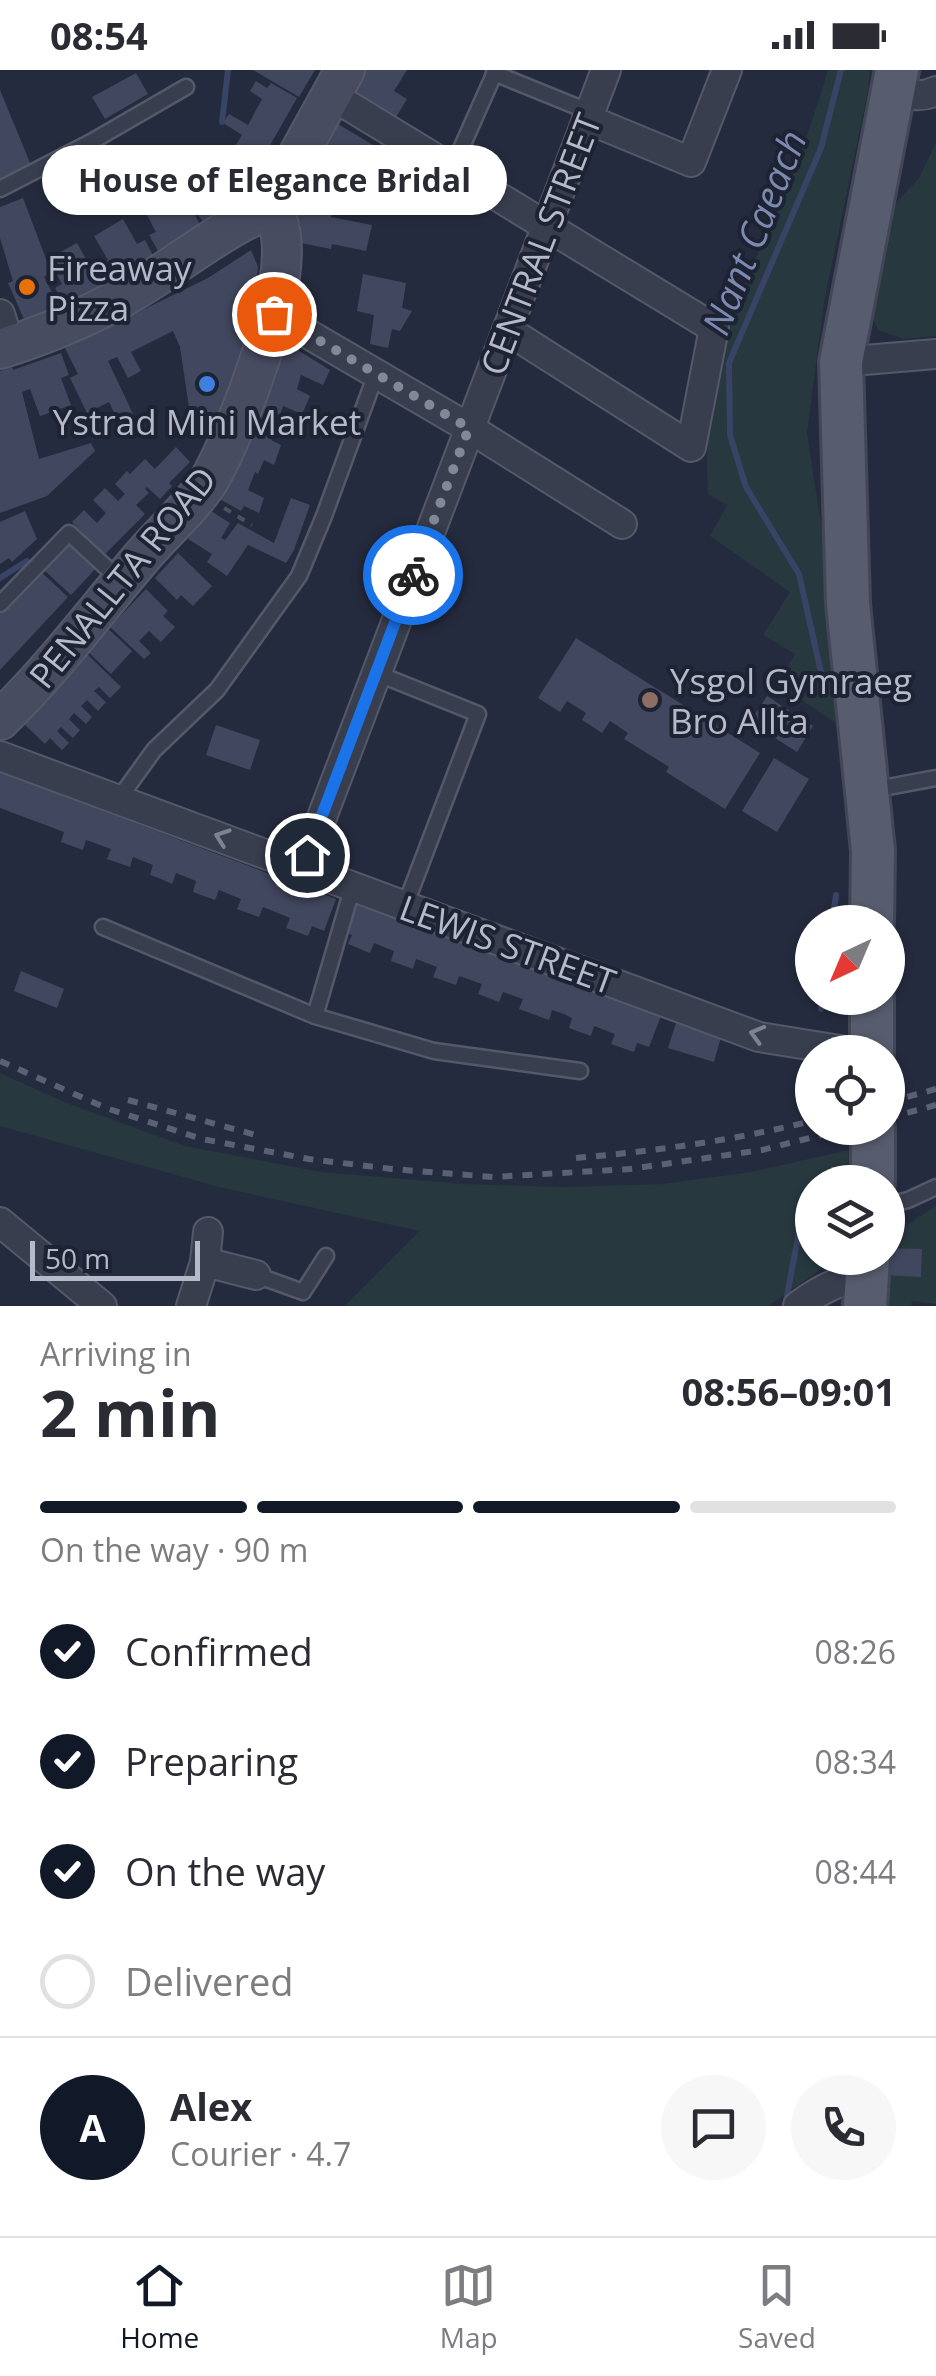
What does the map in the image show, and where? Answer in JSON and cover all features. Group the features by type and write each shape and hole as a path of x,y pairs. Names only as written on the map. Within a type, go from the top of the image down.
{"main road":[{"path":"872,905 873,851 848,604 840,362 909,84"}],"street":[{"name":"CENTRAL STREET","path":"303,867 606,70"},
{"path":"588,115 691,162 727,70"},
{"path":"3,336 64,325 122,298 240,221 274,207 338,83 451,170 714,328 691,447 508,330"},
{"name":"PENALLTA ROAD","path":"0,720 77,638 208,481 232,435 274,314 281,236 274,207"},
{"path":"274,314 469,428 622,524"},
{"path":"840,362 936,354"},
{"name":"LEWIS STREET","path":"0,756 760,1036 795,1042"},
{"path":"0,1222 102,1306"},
{"path":"190,1306 205,1262 208,1232"},
{"path":"205,1262 256,1275"},
{"path":"803,1302 829,1285 850,1278 867,1280"}],"lane":[{"path":"451,170 495,72 588,115"},
{"path":"0,189 186,86"},
{"path":"118,800 154,750 217,690 299,576 376,374"},
{"path":"0,604 68,533 122,582"},
{"path":"376,673 478,714 405,906"},
{"path":"867,791 936,778"},
{"path":"315,1016 353,886"},
{"path":"104,926 315,1016 434,1051 580,1072"},
{"path":"905,1201 936,1187"},
{"path":"256,1275 302,1292 326,1256"}],"shaded area":[{"path":"828,70 870,70 824,302 807,433 836,621 843,728 777,683 795,654 763,635 790,592 710,536 727,505 708,494 707,480 710,407 719,356 743,288 795,168"},
{"path":"936,143 936,336 903,339 878,330 870,313 887,213 919,178"},
{"path":"0,1073 64,1102 185,1146 321,1172 463,1184 564,1187 663,1184 751,1172 849,1150 849,1165 795,1165 795,1275 813,1275 768,1306 345,1306 420,1231 219,1187 0,1126"},
{"path":"936,1206 936,1304 912,1301 911,1306 885,1306 881,1275 921,1276 922,1250 905,1248 905,1226"}],"building":[{"path":"253,70 315,70 299,97"},
{"path":"354,70 407,70 394,91 407,99 395,119 344,88"},
{"path":"136,73 148,94 105,119 92,97"},
{"path":"256,81 267,88 271,83 297,98 256,170 230,155 242,135 223,123 229,114 248,125 262,99 250,91"},
{"path":"0,90 33,170 0,183"},
{"path":"328,118 388,154 379,170 341,149 334,162 373,184 369,193 332,186 332,191 366,200 365,212 296,197"},
{"path":"195,154 235,205 208,228 191,206 201,198 178,170"},
{"path":"171,190 185,215 193,211 204,232 161,256 149,235 156,232 142,206"},
{"path":"23,198 51,272 44,277 62,312 27,326 8,283 13,281 0,238 0,207"},
{"path":"299,201 333,208 331,217 372,225 366,251 291,241"},
{"path":"123,219 137,244 145,240 156,261 113,285 101,265 108,260 94,236"},
{"path":"77,243 91,268 98,264 110,285 67,309 55,288 62,284 48,259"},
{"path":"251,250 258,267 251,334 222,411 191,421 180,347 173,331 131,352 141,371 128,378 117,357 108,361 134,416 119,423 109,402 87,413 70,378 78,374 65,348 208,278"},
{"path":"363,274 406,283 402,308 412,311 400,331 392,329 388,348 370,344 374,315 357,311"},
{"path":"278,338 330,370 323,385 301,375 297,389 310,396 302,414 283,406 271,440 281,445 274,465 264,460 248,490 264,498 259,513 244,506 241,511 216,497"},
{"path":"61,353 69,375 61,378 71,405 40,416 30,389 22,392 39,459 91,443 95,451 47,496 0,513 0,371"},
{"path":"176,447 190,462 169,483 172,486 160,499 145,489 149,493 136,505 145,514 100,559 80,539 85,535 72,522 84,510 97,523 106,513 93,500 105,488 118,501 125,494 115,484 127,471 130,474 145,459 155,469"},
{"path":"291,498 310,505 286,563 248,545 227,576 207,562 212,554 188,539 208,509 230,523 221,538 225,540 238,523 274,543"},
{"path":"25,511 37,539 12,562 9,558 0,564 0,522"},
{"path":"71,539 99,565 71,595 43,569"},
{"path":"178,553 212,586 193,606 181,595 177,600 155,578"},
{"path":"40,571 68,597 0,670 0,614"},
{"path":"146,589 168,611 163,616 175,627 161,642 149,631 139,641 151,653 144,659 110,627"},
{"path":"102,623 132,651 111,674 81,645"},
{"path":"576,638 760,753 725,809 666,772 669,767 624,739 628,733 610,721 602,733 582,720 586,713 567,701 560,712 538,698"},
{"path":"87,654 121,687 110,698 99,687 94,691 106,702 98,711 87,700 81,706 92,717 86,724 74,713 69,719 80,730 73,738 61,727 57,731 69,743 62,750 50,738 45,744 22,722"},
{"path":"767,696 813,726 797,752 750,722"},
{"path":"216,725 260,740 250,770 206,755"},
{"path":"774,758 809,779 777,832 742,811"},
{"path":"0,772 336,899 324,931 312,926 308,936 286,928 290,918 263,907 259,917 237,909 241,899 219,890 215,900 193,892 196,881 176,873 172,884 150,875 153,865 133,857 130,867 107,859 111,849 86,840 83,850 61,842 64,832 0,808"},
{"path":"356,899 661,1016 649,1047 637,1043 634,1052 611,1044 615,1034 594,1026 591,1036 569,1028 572,1018 564,1014 552,1010 549,1020 519,1009 523,999 503,992 499,1002 478,994 482,984 459,976 456,985 433,977 437,967 416,959 413,969 391,961 394,951 374,943 370,953 348,944 352,935 343,931"},
{"path":"21,971 64,989 57,1008 14,991"},
{"path":"676,1023 721,1037 714,1062 668,1048"},
{"path":"905,1248 922,1249 921,1277 881,1275 905,1275"}],"waterway":[{"path":"222,122 228,70"},
{"name":"Nant Caeach","path":"826,695 799,574 746,487 730,435 729,363 821,148 841,70"},
{"path":"0,578 27,561"},
{"name":"Nant Caeach","path":"835,905 836,895"},
{"name":"Nant Caeach","path":"785,1306 795,1253"}],"railway":[{"path":"0,1061 106,1108 202,1139 309,1159 392,1169 493,1177 630,1169 795,1142"},
{"path":"905,1097 936,1089"},
{"path":"128,1100 263,1137"},
{"path":"905,1113 936,1105"},
{"path":"576,1158 695,1144 795,1125"}],"way so far":[{"path":"274,314 469,428 413,575"}],"place":[{"name":"Fireaway Pizza","path":"27,287"},
{"name":"House of Elegance Bridal","path":"274,314"},
{"name":"Ystrad Mini Market","path":"207,384"},
{"name":"Ysgol Gymraeg Bro Allta","path":"650,700"}],"route":[{"path":"307,855 413,575"}]}
